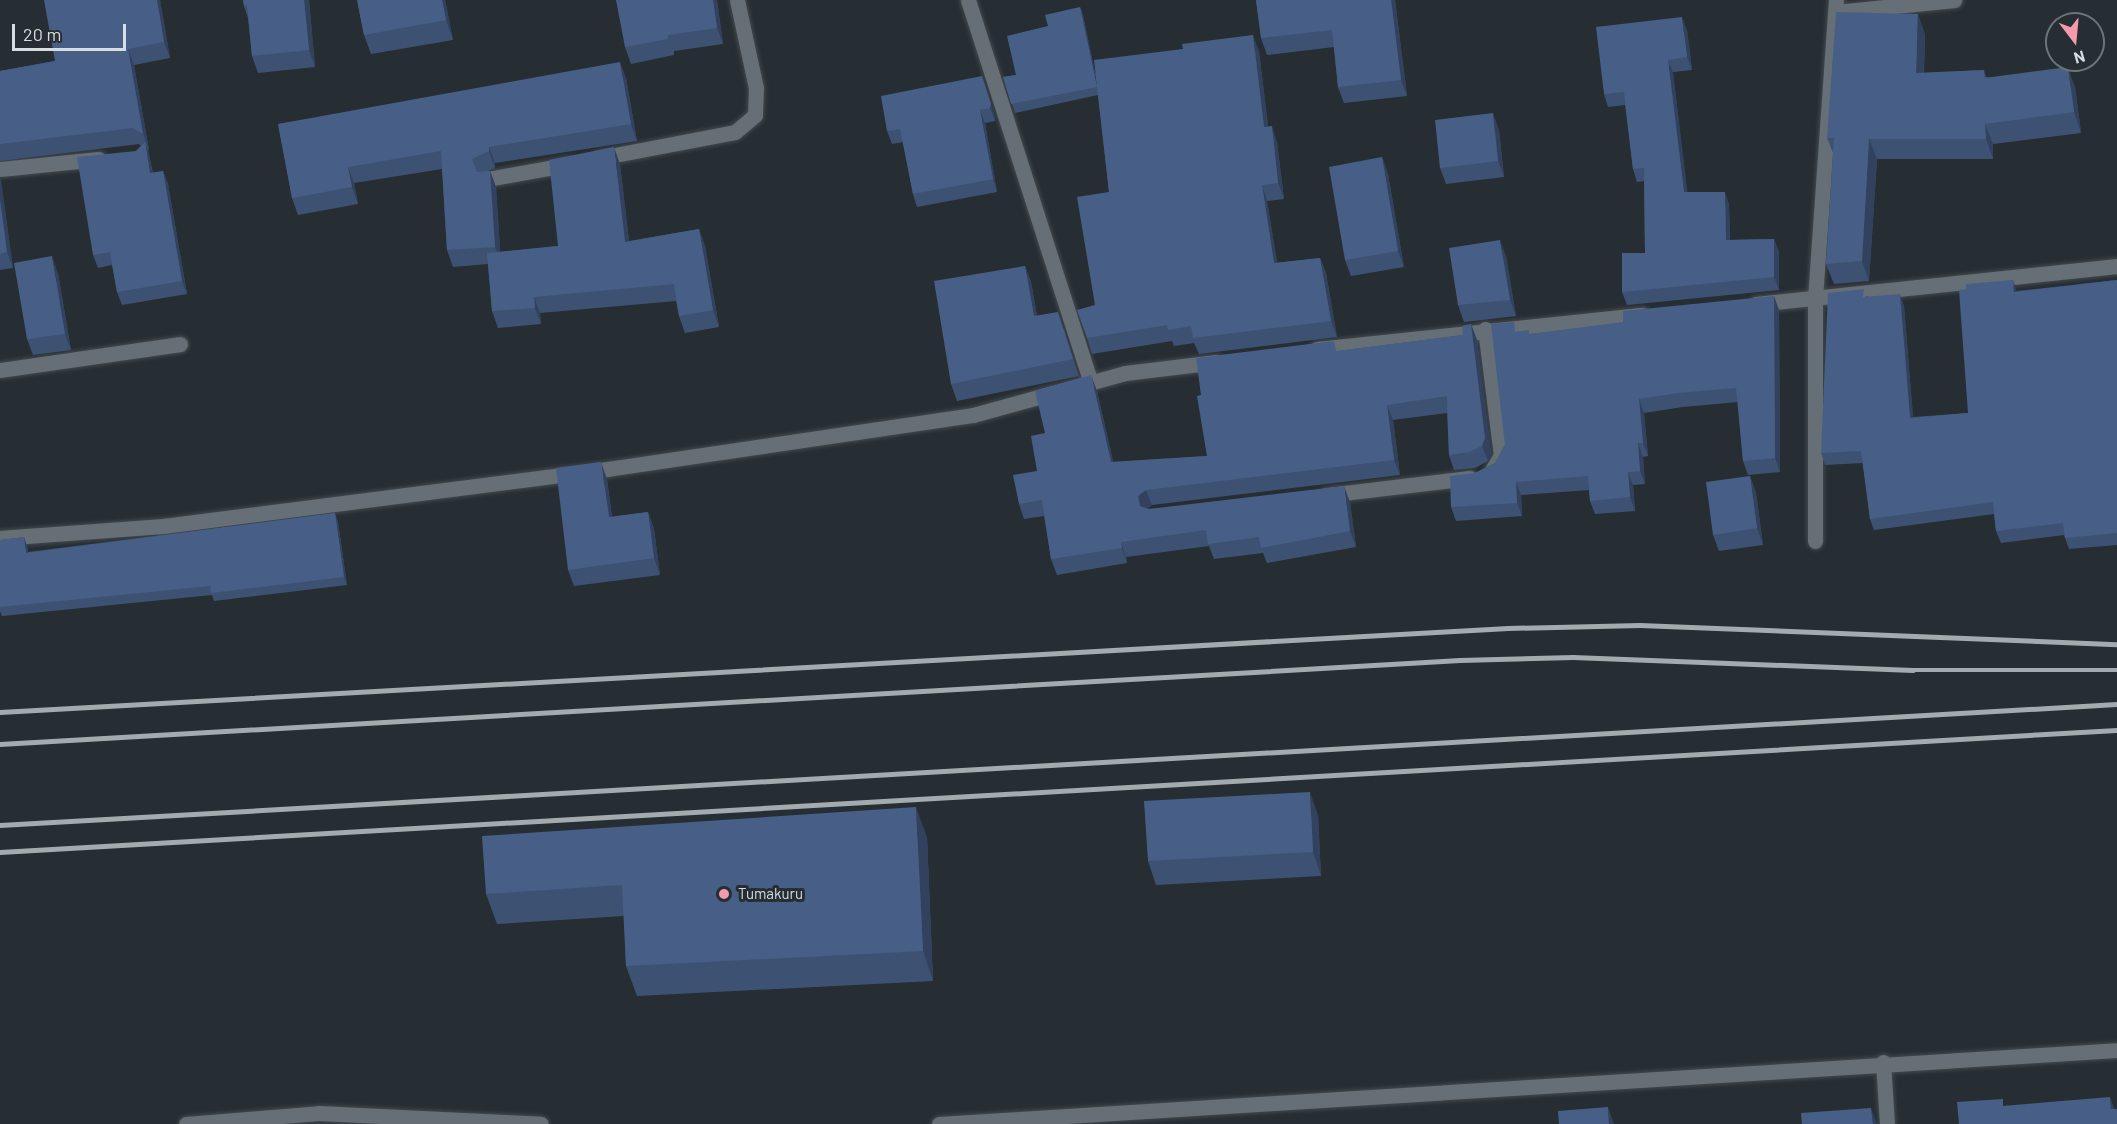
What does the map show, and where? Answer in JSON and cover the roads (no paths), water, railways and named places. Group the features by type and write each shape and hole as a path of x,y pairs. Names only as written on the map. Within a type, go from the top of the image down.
{"street":[{"path":"488,179 735,132 755,115 756,88 737,0"},
{"path":"968,0 1091,382"},
{"path":"1815,541 1815,299 1836,6 1954,0"},
{"path":"0,169 117,157"},
{"path":"1744,305 2117,266"},
{"path":"1300,351 1485,329 1662,313"},
{"path":"1316,496 1478,477 1495,468 1501,455 1485,329"},
{"path":"0,370 180,344"},
{"path":"0,538 163,526 619,467 973,415 1125,373 1230,360"},
{"path":"939,1124 1883,1062 2117,1050"},
{"path":"1883,1062 1887,1124"},
{"path":"186,1124 319,1113 541,1124"}],"railway":[{"path":"0,712 1508,628 1640,625 2117,644"},
{"path":"0,744 1460,660 1573,657 1913,670 2117,670"},
{"path":"0,825 2117,704"},
{"path":"0,852 2117,730"}],"place":[{"name":"Tumakuru","path":"724,894"}]}
